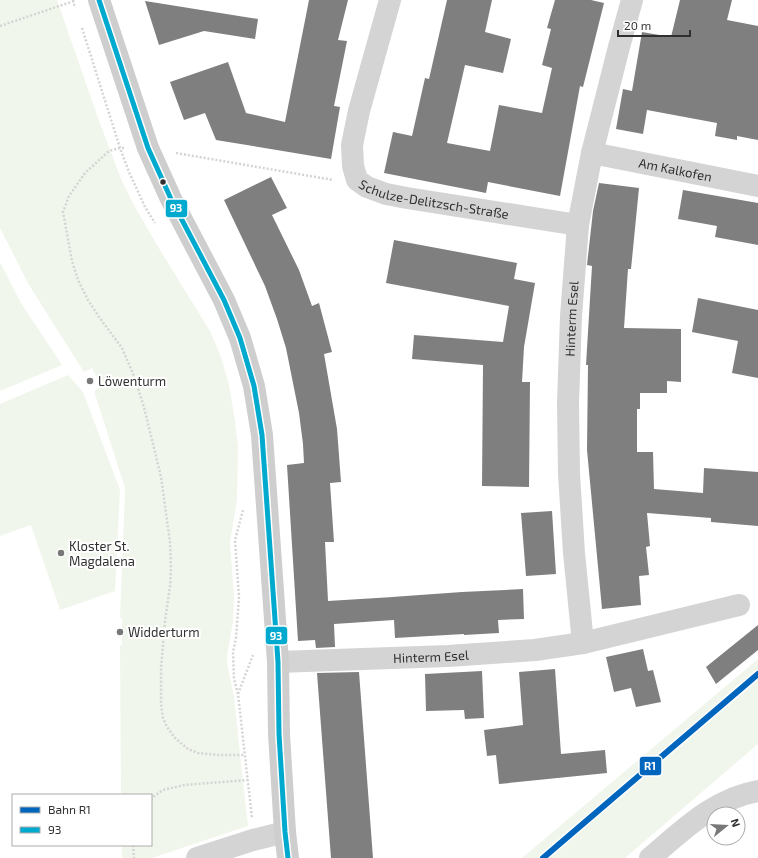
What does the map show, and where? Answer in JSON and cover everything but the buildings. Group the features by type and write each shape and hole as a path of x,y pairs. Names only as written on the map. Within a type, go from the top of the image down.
{"street":[{"path":"99,0 148,148 171,199 224,300 240,338 254,386 262,435 278,662 279,734 288,858"},
{"name":"Schulze-Delitzsch-Straße","path":"390,0 359,111 352,145 353,166 357,180 367,187 386,194 578,225"},
{"name":"Hinterm Esel","path":"583,643 574,553 569,474 568,403 571,316 578,225 592,153 632,0"},
{"name":"Am Kalkofen","path":"592,153 758,186"},
{"name":"Hinterm Esel","path":"278,662 448,656 535,650 583,643 739,605"},
{"path":"650,858 684,829 707,813 730,799 758,791"},
{"path":"197,858 253,840 285,832"}],"path":[{"path":"0,26 78,0"},
{"path":"245,755 218,755 198,753 188,750 175,738 162,718 161,669 171,569 170,542 161,477 144,407 134,376 122,348 88,300 78,280 72,261 63,212 69,196 85,173 109,152 120,148 148,148 342,182 357,180"},
{"path":"244,506 235,540 239,598 236,638 233,652 234,679 238,694 251,807 253,840"},
{"path":"152,798 163,790 184,785 248,780"},
{"path":"133,846 134,858"}],"shaded area":[{"path":"0,0 57,0 121,179 157,245 210,331 221,357 229,385 238,446 237,500 230,542 234,596 233,622 227,664 234,696 248,826 152,858 122,858 122,846 152,846 152,794 121,794 120,645 122,645 122,618 120,618 125,488 94,391 101,387 92,368 84,372 29,285 0,228"},
{"path":"0,262 21,303 62,365 0,391"},
{"path":"68,375 83,392 120,490 115,591 60,610 31,525 0,536 0,404"},
{"path":"758,659 758,744 625,858 522,858"}],"rail line":[{"name":"R1","path":"543,858 758,674"}],"transit line":[{"name":"93","path":"99,0 148,148 171,199 224,300 240,338 254,386 262,435 278,662 279,734 288,858"}],"place":[{"name":"Löwenturm","path":"90,381"},
{"name":"Kloster St. Magdalena","path":"61,553"},
{"name":"Widderturm","path":"120,632"}]}
